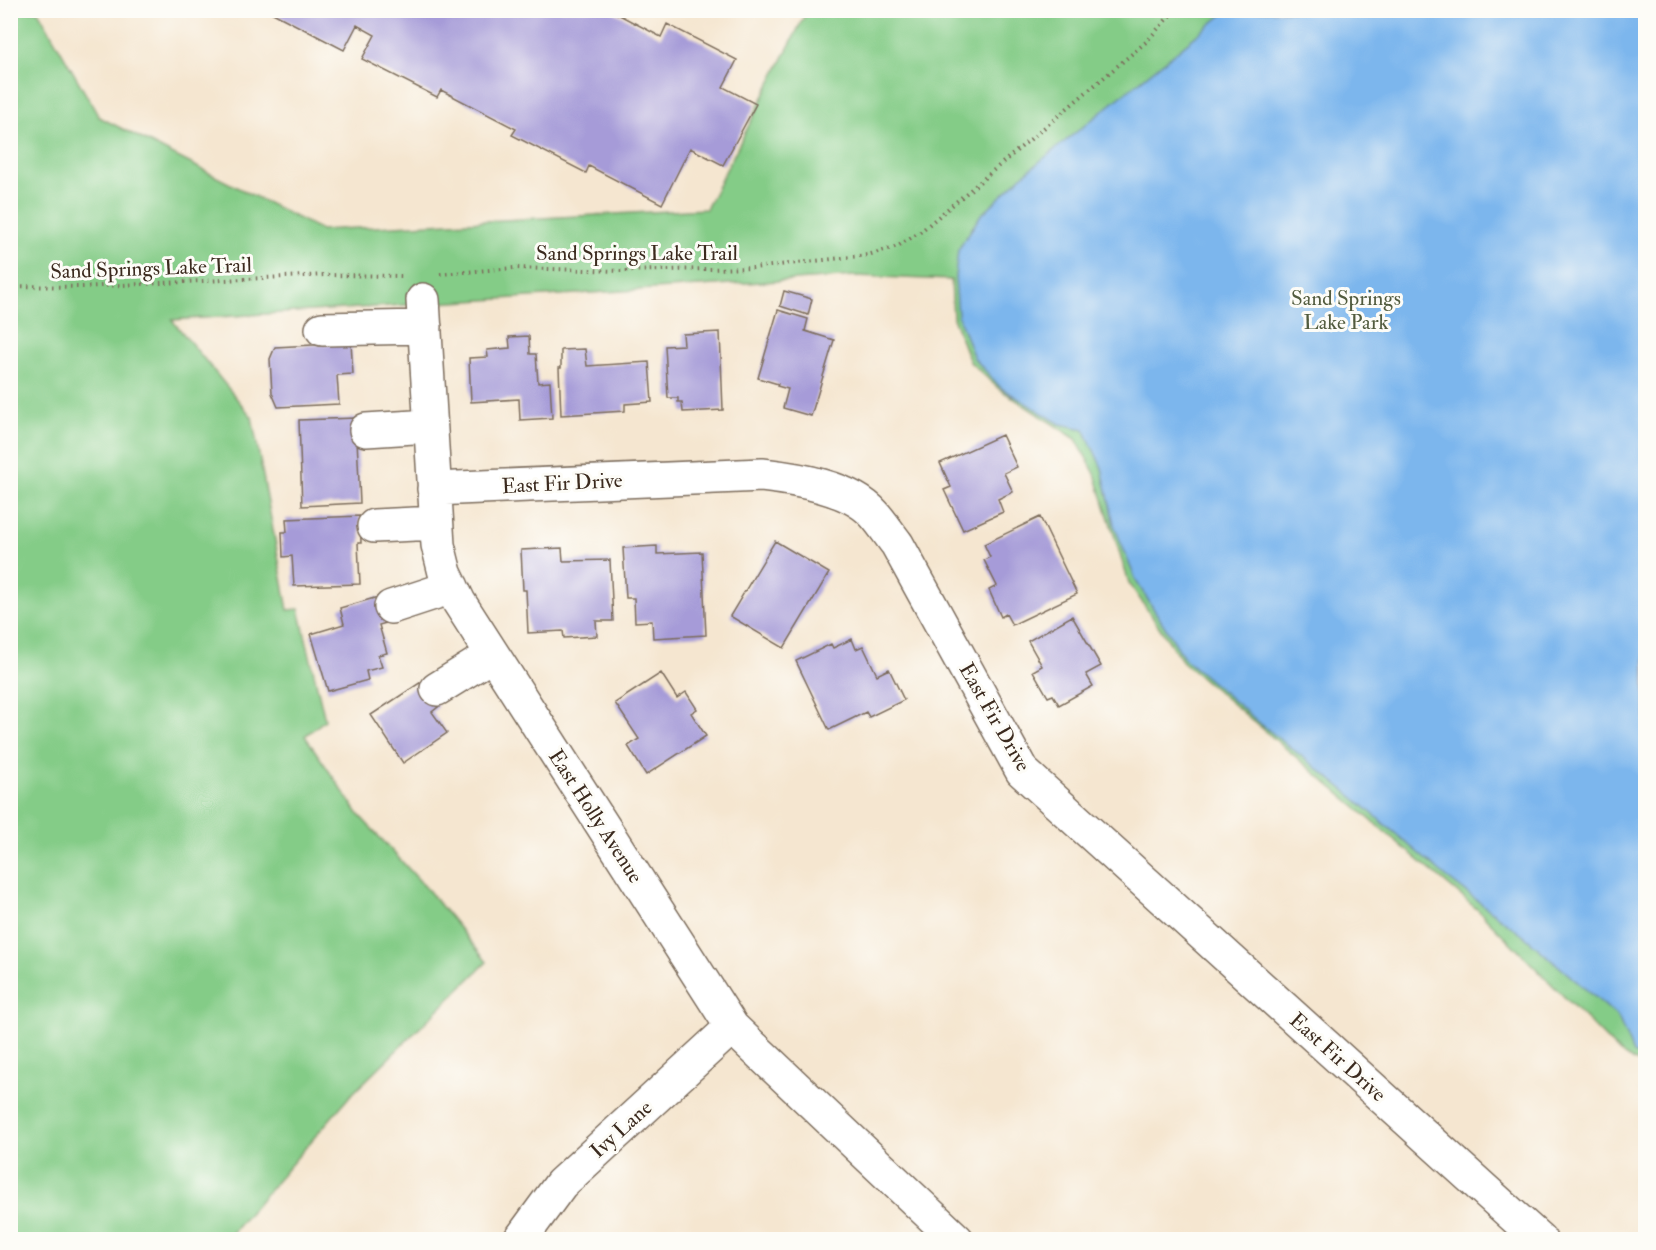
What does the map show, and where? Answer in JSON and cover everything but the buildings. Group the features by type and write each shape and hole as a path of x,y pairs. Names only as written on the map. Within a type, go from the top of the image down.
{"street":[{"path":"322,329 423,294"},
{"name":"East Holly Avenue","path":"423,294 438,544 445,573 459,602 732,1027 957,1239"},
{"path":"366,430 430,426"},
{"name":"East Fir Drive","path":"434,489 762,475 799,479 843,493 873,513 897,544 1023,771 1540,1239"},
{"path":"374,526 436,523"},
{"path":"391,607 452,587"},
{"path":"437,689 492,655"},
{"name":"Ivy Lane","path":"520,1239 561,1184 732,1027"}],"path":[{"name":"Sand Springs Lake Trail","path":"10,286 81,287 325,275 423,294 514,268 621,271 753,267 868,255 898,246 919,233 1146,42 1175,10"}],"green space":[{"name":"Sand Springs Lake Park","path":"10,11 38,11 99,117 321,230 706,209 807,11 1645,11 1645,1067 1620,1053 1479,911 1183,662 1129,583 1095,474 1076,439 999,389 970,362 953,318 951,280 856,276 172,320 252,417 288,610 299,609 325,720 305,736 359,815 429,891 487,962 349,1097 227,1239 11,1239"}],"water":[{"path":"1227,11 1645,11 1645,1061 1633,1053 1618,1017 1525,937 1445,876 1185,659 1136,581 1114,525 1102,468 1084,429 1060,424 1001,388 974,358 958,316 955,277 958,250 980,216 1023,175"}]}
